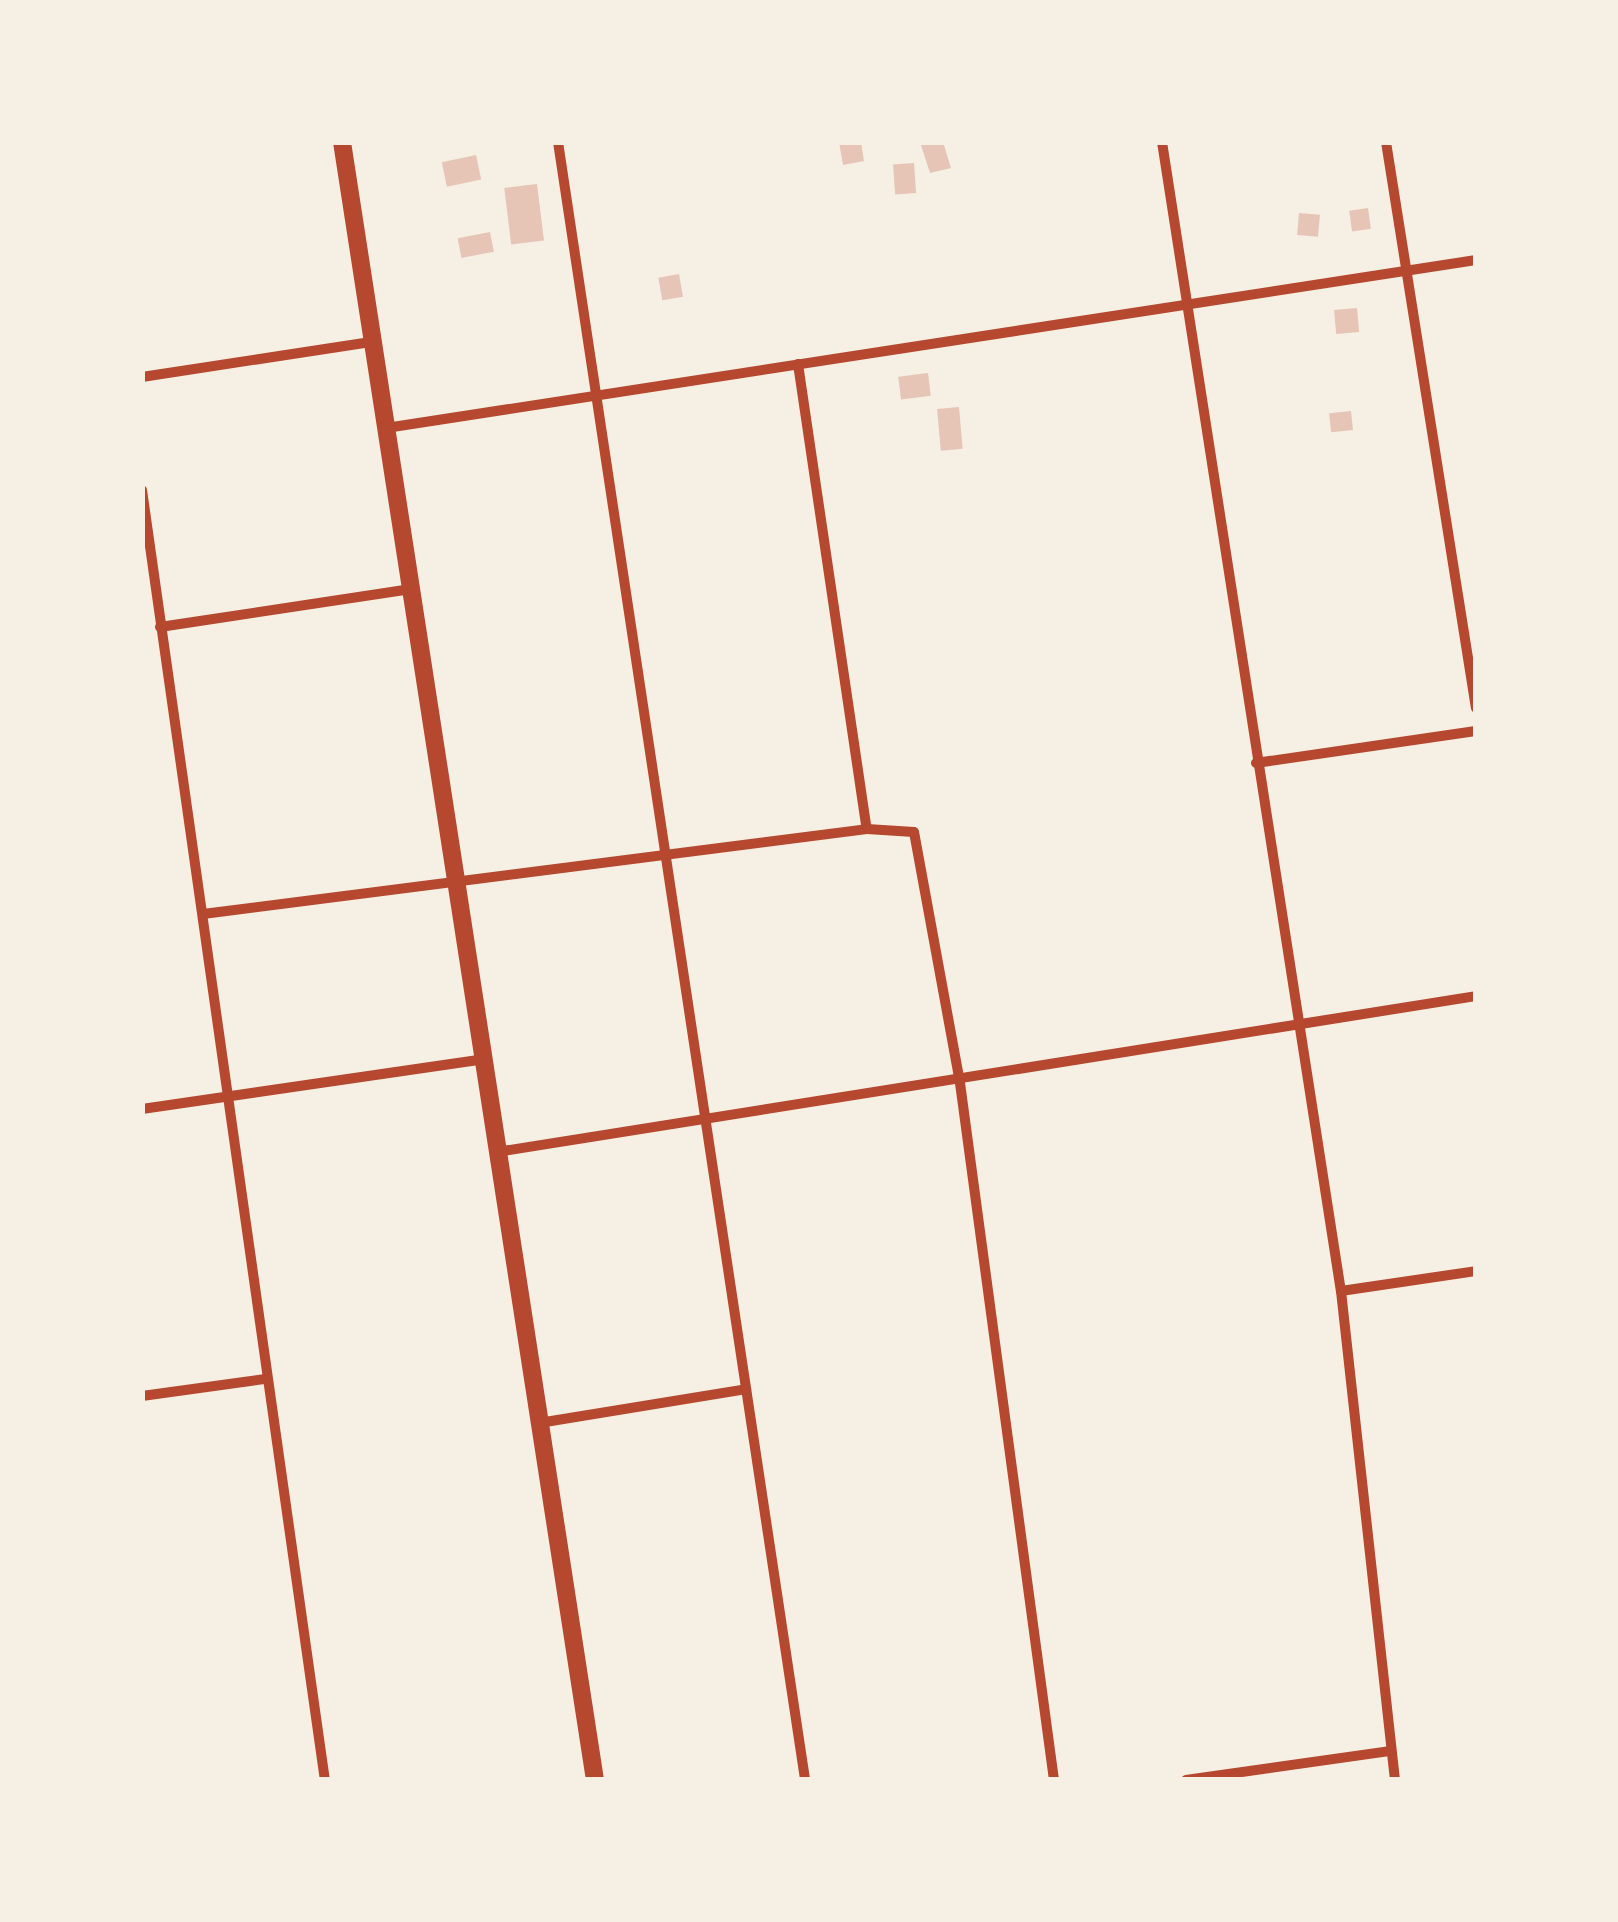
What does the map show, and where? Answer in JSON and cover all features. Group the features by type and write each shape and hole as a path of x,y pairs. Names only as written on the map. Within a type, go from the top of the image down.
{"street":[{"path":"342,142 595,1780"},
{"path":"558,142 662,853 805,1780"},
{"path":"1162,142 1341,1291 1395,1780"},
{"path":"1386,142 1476,708"},
{"path":"386,428 1476,260"},
{"path":"142,377 372,342"},
{"path":"798,364 867,829"},
{"path":"142,490 264,1380 326,1780"},
{"path":"160,628 411,590"},
{"path":"1256,763 1476,731"},
{"path":"203,914 902,825 922,844 960,1084 1054,1780"},
{"path":"497,1152 960,1084 1476,996"},
{"path":"142,1109 484,1059"},
{"path":"1341,1291 1476,1270"},
{"path":"142,1396 264,1380"},
{"path":"539,1423 746,1389"},
{"path":"1186,1780 1391,1752"}],"building":[{"path":"839,142 861,142 864,161 843,165"},
{"path":"920,142 943,142 951,168 930,173"},
{"path":"476,155 481,179 447,187 442,162"},
{"path":"914,163 916,193 895,194 893,164"},
{"path":"537,184 544,241 511,245 504,188"},
{"path":"1368,208 1371,229 1352,231 1349,211"},
{"path":"1299,213 1320,215 1318,237 1297,235"},
{"path":"490,232 494,252 461,258 458,238"},
{"path":"679,274 683,297 662,300 658,278"},
{"path":"1357,308 1359,332 1336,334 1334,310"},
{"path":"928,373 931,396 901,399 898,377"},
{"path":"959,407 963,449 941,451 937,409"},
{"path":"1351,411 1353,430 1331,432 1329,413"}]}
